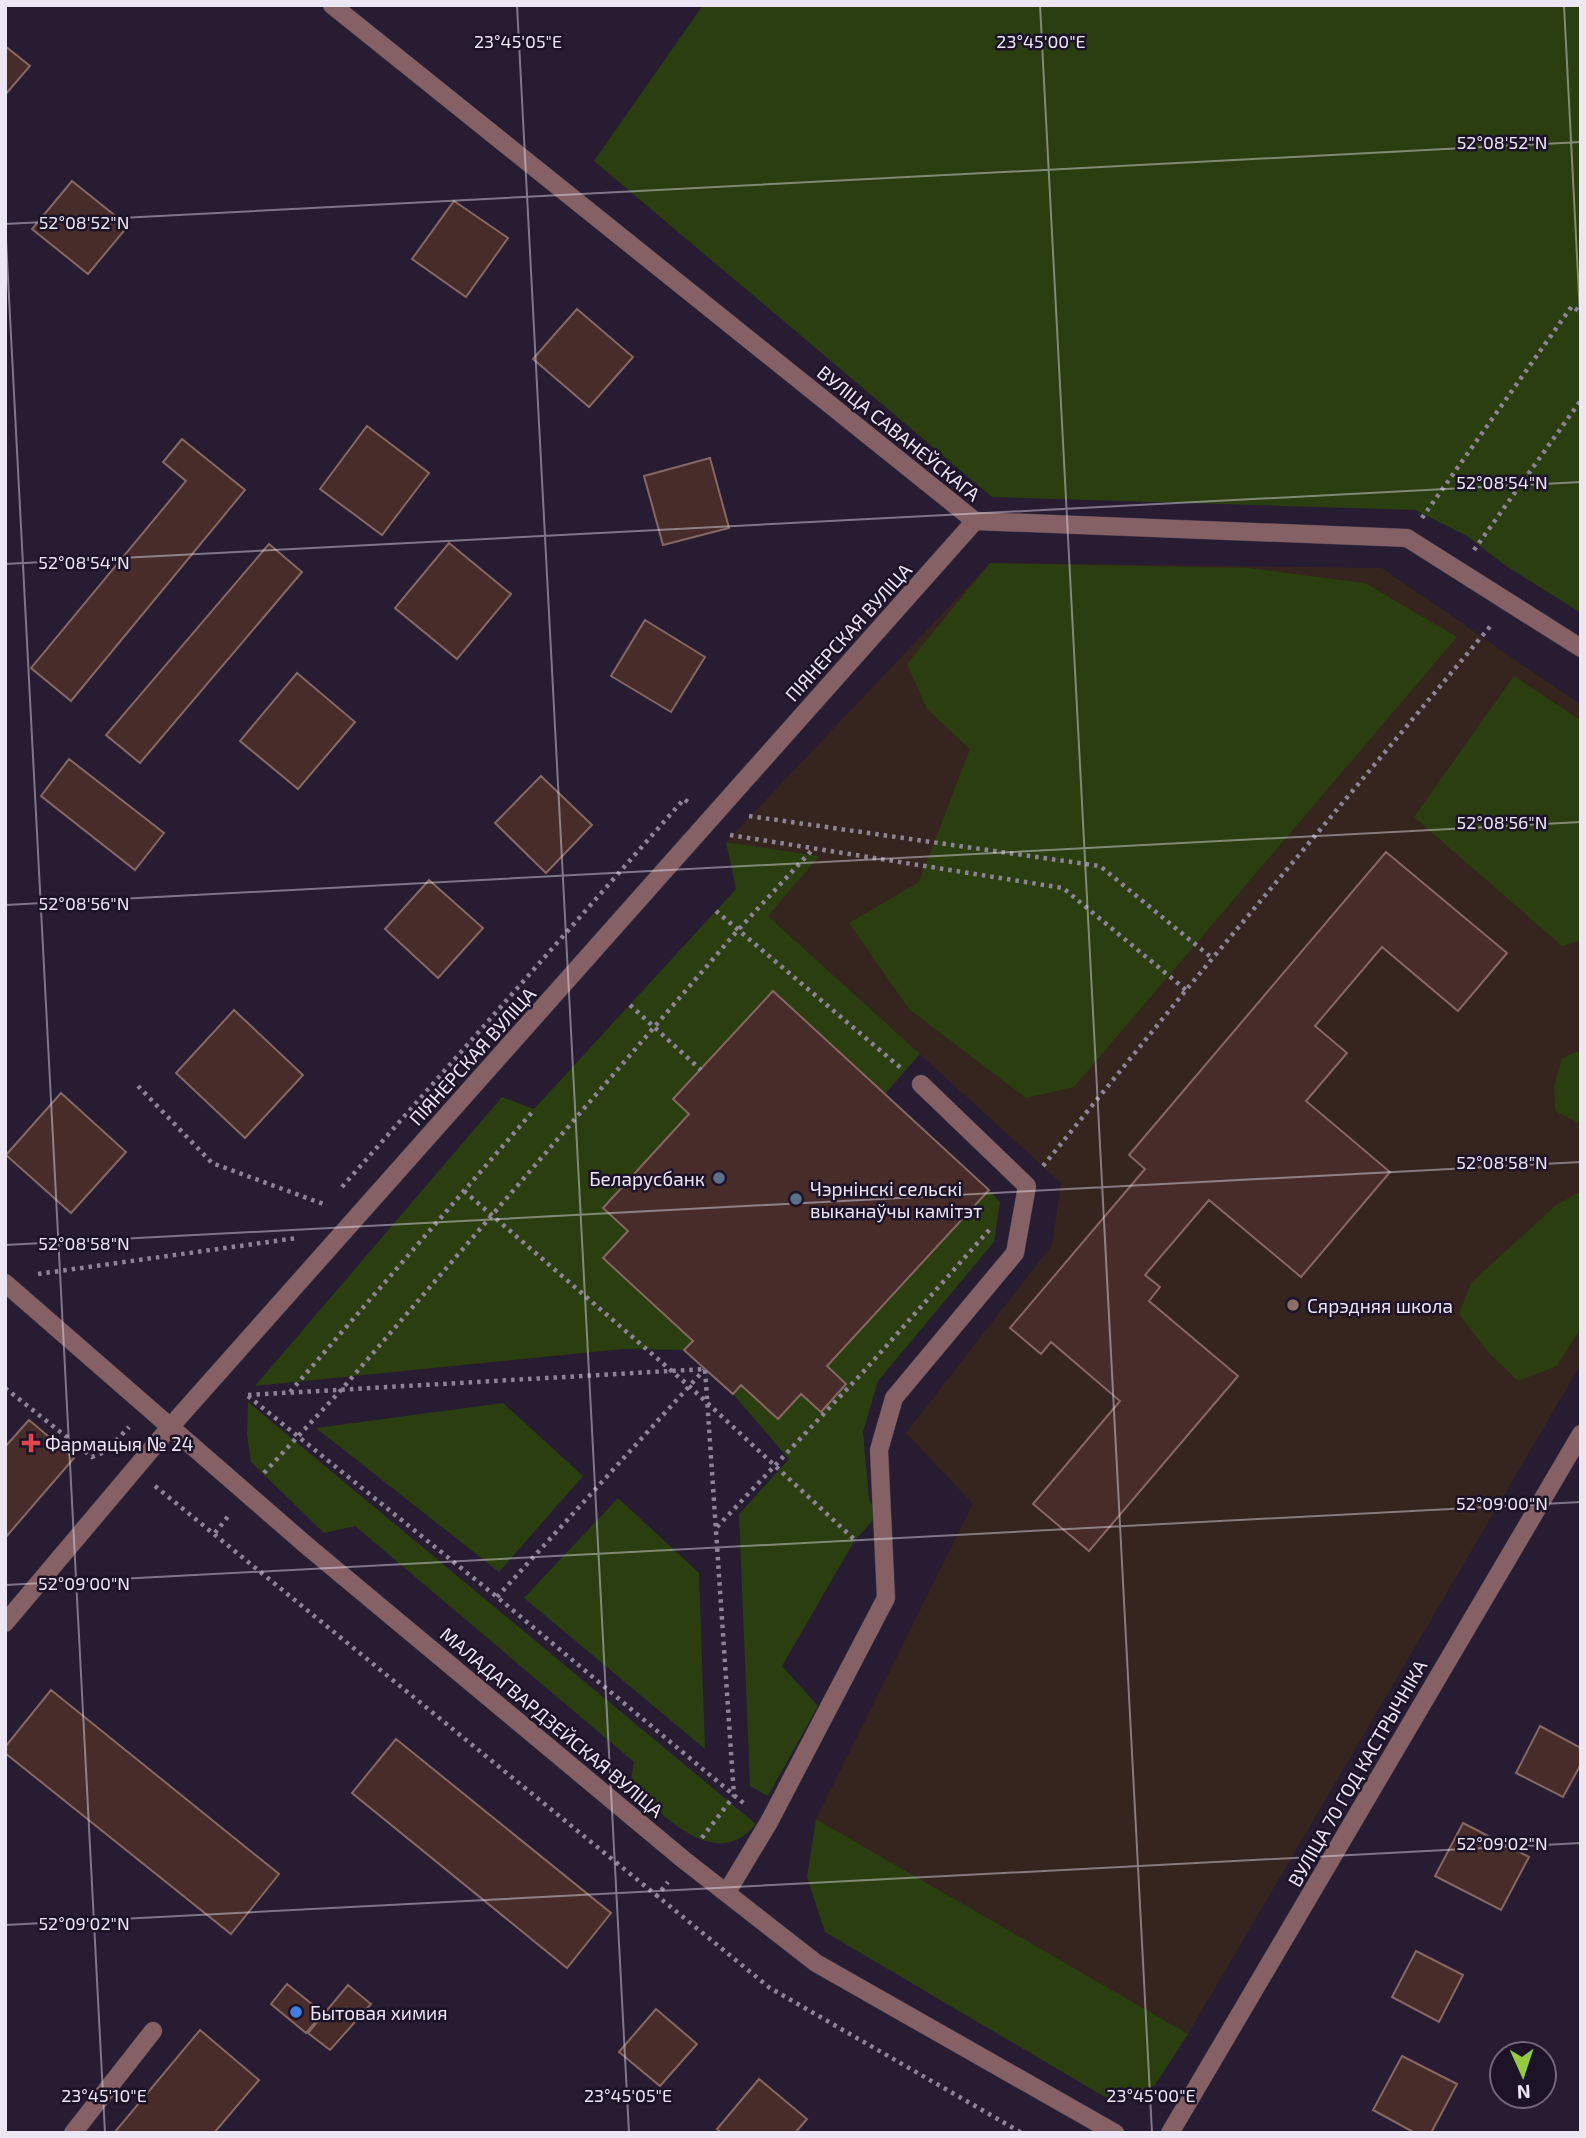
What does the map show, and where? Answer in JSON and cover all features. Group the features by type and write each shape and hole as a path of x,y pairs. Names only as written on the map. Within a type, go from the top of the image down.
{"street":[{"name":"ВУЛІЦА САВАНЕЎСКАГА","path":"332,5 975,521 1407,538"},
{"name":"ПІЯНЕРСКАЯ ВУЛІЦА","path":"5,1623 171,1426 975,521"},
{"path":"1407,538 1581,649"},
{"path":"727,1892 769,1822 886,1598 880,1450 894,1398 1014,1253 1027,1186 921,1084"},
{"name":"МАЛАДАГВАРДЗЕЙСКАЯ ВУЛІЦА","path":"5,1283 246,1493 684,1860 816,1963 1115,2133"},
{"name":"ВУЛІЦА 70 ГОД КАСТРЫЧНІКА","path":"1170,2133 1581,1434"},
{"path":"73,2133 153,2031"}],"path":[{"path":"1407,538 1572,306 1581,313"},
{"path":"1459,571 1581,400"},
{"path":"1027,1186 1212,958 1509,603"},
{"path":"319,1213 684,799 710,819"},
{"path":"747,816 1100,866 1212,958"},
{"path":"737,825 726,834 1062,888 1186,990"},
{"path":"215,1533 246,1493 342,1389 738,930 814,849"},
{"path":"716,911 921,1084"},
{"path":"631,1005 701,1070"},
{"path":"138,1086 212,1163 326,1205"},
{"path":"289,1392 534,1110"},
{"path":"464,1191 673,1371 855,1540"},
{"path":"717,1527 776,1466 991,1227"},
{"path":"288,1249 304,1230"},
{"path":"33,1275 297,1238"},
{"path":"705,1369 734,1796 497,1597 247,1395 289,1392 705,1369"},
{"path":"497,1597 705,1369"},
{"path":"5,1388 92,1457 110,1447 148,1407"},
{"path":"110,1447 134,1470 215,1533 770,1988 1022,2133"}],"shaded area":[{"name":"Сярэдняя школа","path":"990,563 1382,568 1581,705 1581,1364 1188,2034 816,1819 973,1504 906,1433 1052,1245 1061,1183 767,915 818,856 726,842"}],"green space":[{"path":"703,5 1581,5 1581,613 1506,566 1467,536 1415,510 992,497 594,161"},
{"path":"990,563 1248,568 1365,583 1457,637 1074,1087 1026,1098 909,1009 849,923 919,882 970,749 927,709 907,664"},
{"path":"1514,676 1581,721 1581,940 1562,946 1414,817"},
{"path":"726,842 819,856 768,916 920,1054 885,1094 773,991 673,1099 689,1114 603,1207 628,1231 603,1258 693,1341 684,1350 623,1349 255,1386 502,1097 534,1109 736,889"},
{"path":"1581,1050 1581,1124 1555,1111 1554,1086 1562,1058"},
{"path":"989,1190 1000,1202 994,1242 878,1381 863,1432 869,1499 877,1516 855,1540 782,1666 818,1706 768,1796 750,1786 739,1514 789,1459 733,1394 741,1385 778,1419 801,1394 821,1412 846,1384 827,1366"},
{"path":"1581,1191 1581,1327 1557,1366 1518,1381 1488,1352 1459,1314 1471,1283 1555,1206"},
{"path":"248,1402 756,1824 740,1838 724,1843 707,1841 690,1834 658,1811 630,1786 634,1762 355,1526 324,1533 251,1462 247,1435"},
{"path":"503,1403 583,1476 499,1572 316,1428"},
{"path":"618,1498 699,1573 705,1749 524,1598"},
{"path":"816,1819 1188,2034 1155,2085 1115,2103 825,1932 807,1877"}],"building":[{"path":"5,46 30,66 5,95"},
{"path":"72,181 128,226 88,274 32,229"},
{"path":"454,201 508,238 466,297 412,259"},
{"path":"577,309 633,357 589,407 533,359"},
{"path":"367,426 429,473 382,535 320,489"},
{"path":"182,439 245,490 71,701 31,668 186,481 163,462"},
{"path":"710,458 729,528 663,545 644,476"},
{"path":"449,543 511,594 457,659 395,608"},
{"path":"269,544 302,572 140,763 106,735"},
{"path":"645,620 705,657 671,712 611,676"},
{"path":"297,673 355,722 298,789 240,741"},
{"path":"69,759 164,833 135,870 41,796"},
{"path":"541,776 592,825 546,873 495,823"},
{"path":"1386,852 1507,953 1458,1011 1382,947 1315,1026 1347,1053 1306,1101 1390,1172 1301,1277 1209,1200 1145,1275 1160,1287 1149,1301 1238,1376 1089,1551 1033,1504 1120,1401 1051,1342 1041,1354 1010,1328 1145,1169 1129,1155"},
{"path":"429,880 483,928 438,978 385,929"},
{"name":"Чэрнінскі сельскі выканаўчы камітэт","path":"773,991 989,1190 827,1366 846,1384 821,1412 801,1394 778,1419 741,1385 733,1394 684,1350 693,1341 603,1258 628,1231 603,1208 689,1114 673,1099"},
{"path":"234,1010 303,1075 245,1138 176,1073"},
{"path":"61,1093 126,1152 71,1213 6,1155"},
{"path":"29,1420 74,1458 5,1538 5,1447"},
{"path":"51,1690 279,1874 231,1934 5,1753 5,1747"},
{"path":"1540,1726 1581,1748 1581,1764 1563,1797 1516,1773"},
{"path":"396,1739 611,1913 567,1968 352,1793"},
{"path":"1463,1823 1529,1857 1501,1910 1435,1876"},
{"path":"1416,1951 1463,1975 1439,2022 1392,1997"},
{"path":"287,1984 323,2013 306,2033 271,2004"},
{"path":"348,1985 371,2004 330,2050 308,2033"},
{"path":"656,2009 697,2044 660,2086 619,2052"},
{"path":"200,2030 259,2080 214,2133 114,2133"},
{"path":"1402,2056 1457,2084 1431,2133 1415,2133 1373,2110"},
{"path":"759,2079 807,2119 795,2133 721,2133 717,2129"}],"place":[{"name":"Беларусбанк","path":"719,1178"},
{"name":"Чэрнінскі сельскі выканаўчы камітэт","path":"796,1199"},
{"name":"Сярэдняя школа","path":"1293,1305"},
{"name":"Фармацыя № 24","path":"31,1443"},
{"name":"Бытовая химия","path":"296,2012"}]}
